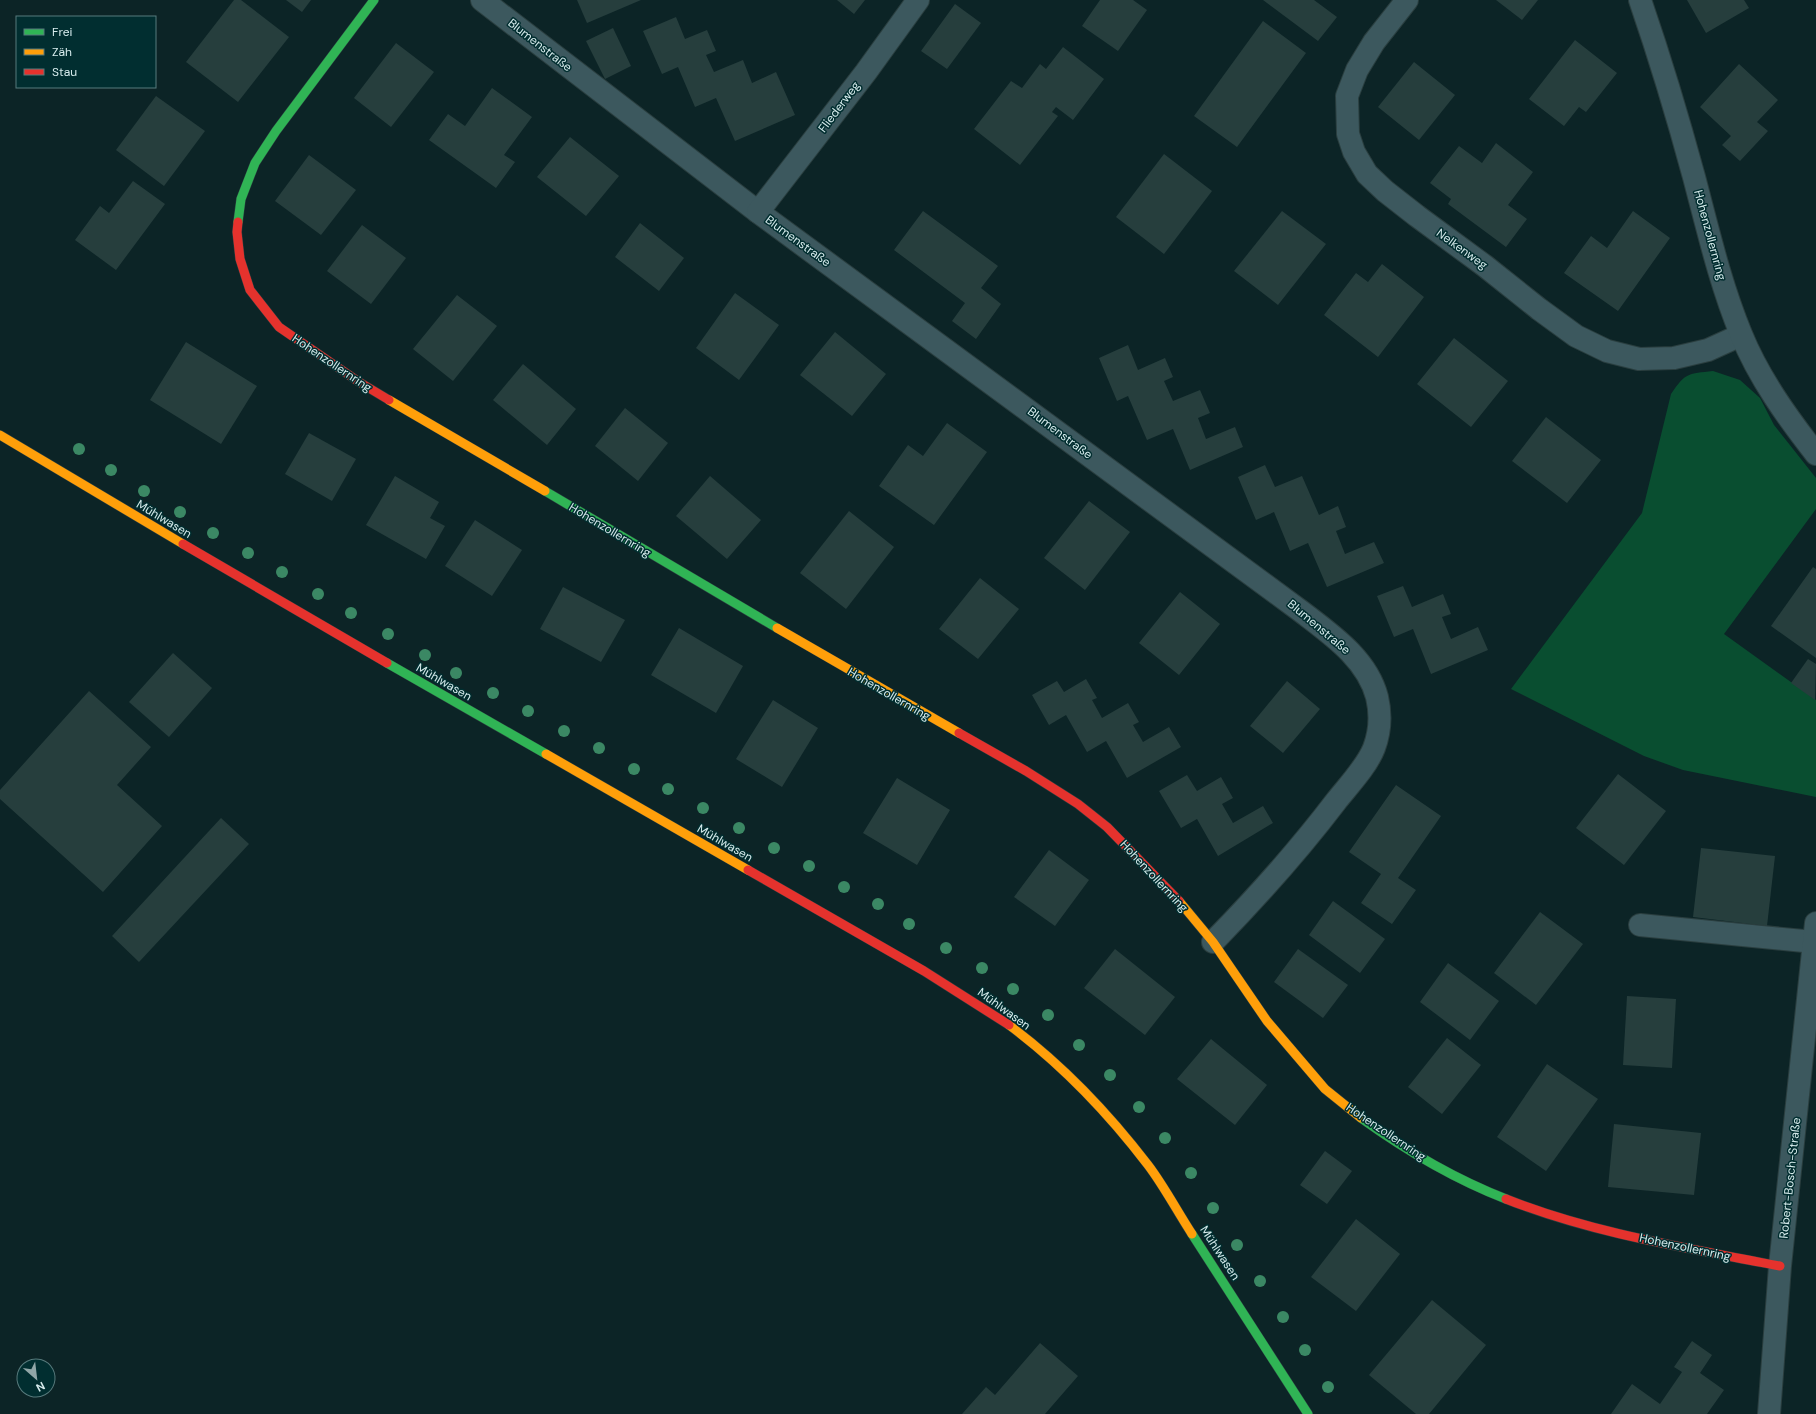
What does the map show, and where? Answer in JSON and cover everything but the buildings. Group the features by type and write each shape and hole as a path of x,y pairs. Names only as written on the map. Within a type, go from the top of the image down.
{"street":[{"name":"Hohenzollernring","path":"374,0 281,124 254,163 241,199 237,232 240,259 250,290 279,327 359,382 831,660 1043,782 1078,804 1107,827 1140,859 1176,898 1213,942 1267,1021 1325,1089 1362,1119 1436,1165 1481,1189 1524,1206 1569,1221 1670,1245 1780,1266"},
{"name":"Blumenstraße","path":"482,0 758,212 1302,612 1341,642 1363,668 1376,697 1380,725 1374,749 1356,776 1324,818 1275,877 1213,942"},
{"name":"Fliederweg","path":"758,212 866,72 918,0"},
{"name":"Hohenzollernring","path":"1640,0 1655,43 1722,277 1741,335 1766,385 1816,454"},
{"name":"Nelkenweg","path":"1399,3 1357,70 1347,96 1348,134 1354,152 1368,174 1385,191 1576,336 1607,351 1639,359 1674,358 1708,350 1741,335"},
{"name":"Mühlwasen","path":"0,435 299,613 905,959 981,1006 1019,1033 1053,1062 1122,1134 1148,1165 1177,1207 1308,1414"},
{"name":"Robert-Bosch-Straße","path":"1640,925 1815,933 1780,1266 1769,1414"}],"green space":[{"path":"1713,371 1740,380 1760,398 1774,425 1816,478 1816,509 1724,634 1816,700 1816,797 1683,770 1644,756 1511,689 1642,513 1671,394 1680,382 1688,375"}],"traffic: fast":[{"path":"238,222 241,199 255,163 276,131 374,0"},
{"path":"545,491 777,628"},
{"path":"387,663 546,754"},
{"path":"1361,1118 1431,1163 1469,1183 1506,1199"},
{"path":"1192,1234 1308,1414"}],"traffic: slow":[{"path":"389,400 545,491"},
{"path":"0,435 183,544"},
{"path":"777,628 959,733"},
{"path":"546,754 748,870"},
{"path":"1179,901 1213,942 1267,1021 1325,1089 1361,1118"},
{"path":"1009,1025 1047,1056 1083,1090 1117,1127 1154,1173 1192,1234"}],"traffic: jam":[{"path":"238,222 237,232 240,259 250,290 279,327 359,382 389,400"},
{"path":"183,544 387,663"},
{"path":"959,733 1026,771 1078,804 1107,827 1179,901"},
{"path":"748,870 924,971 1009,1025"},
{"path":"1506,1199 1573,1222 1607,1231 1780,1266"}]}
